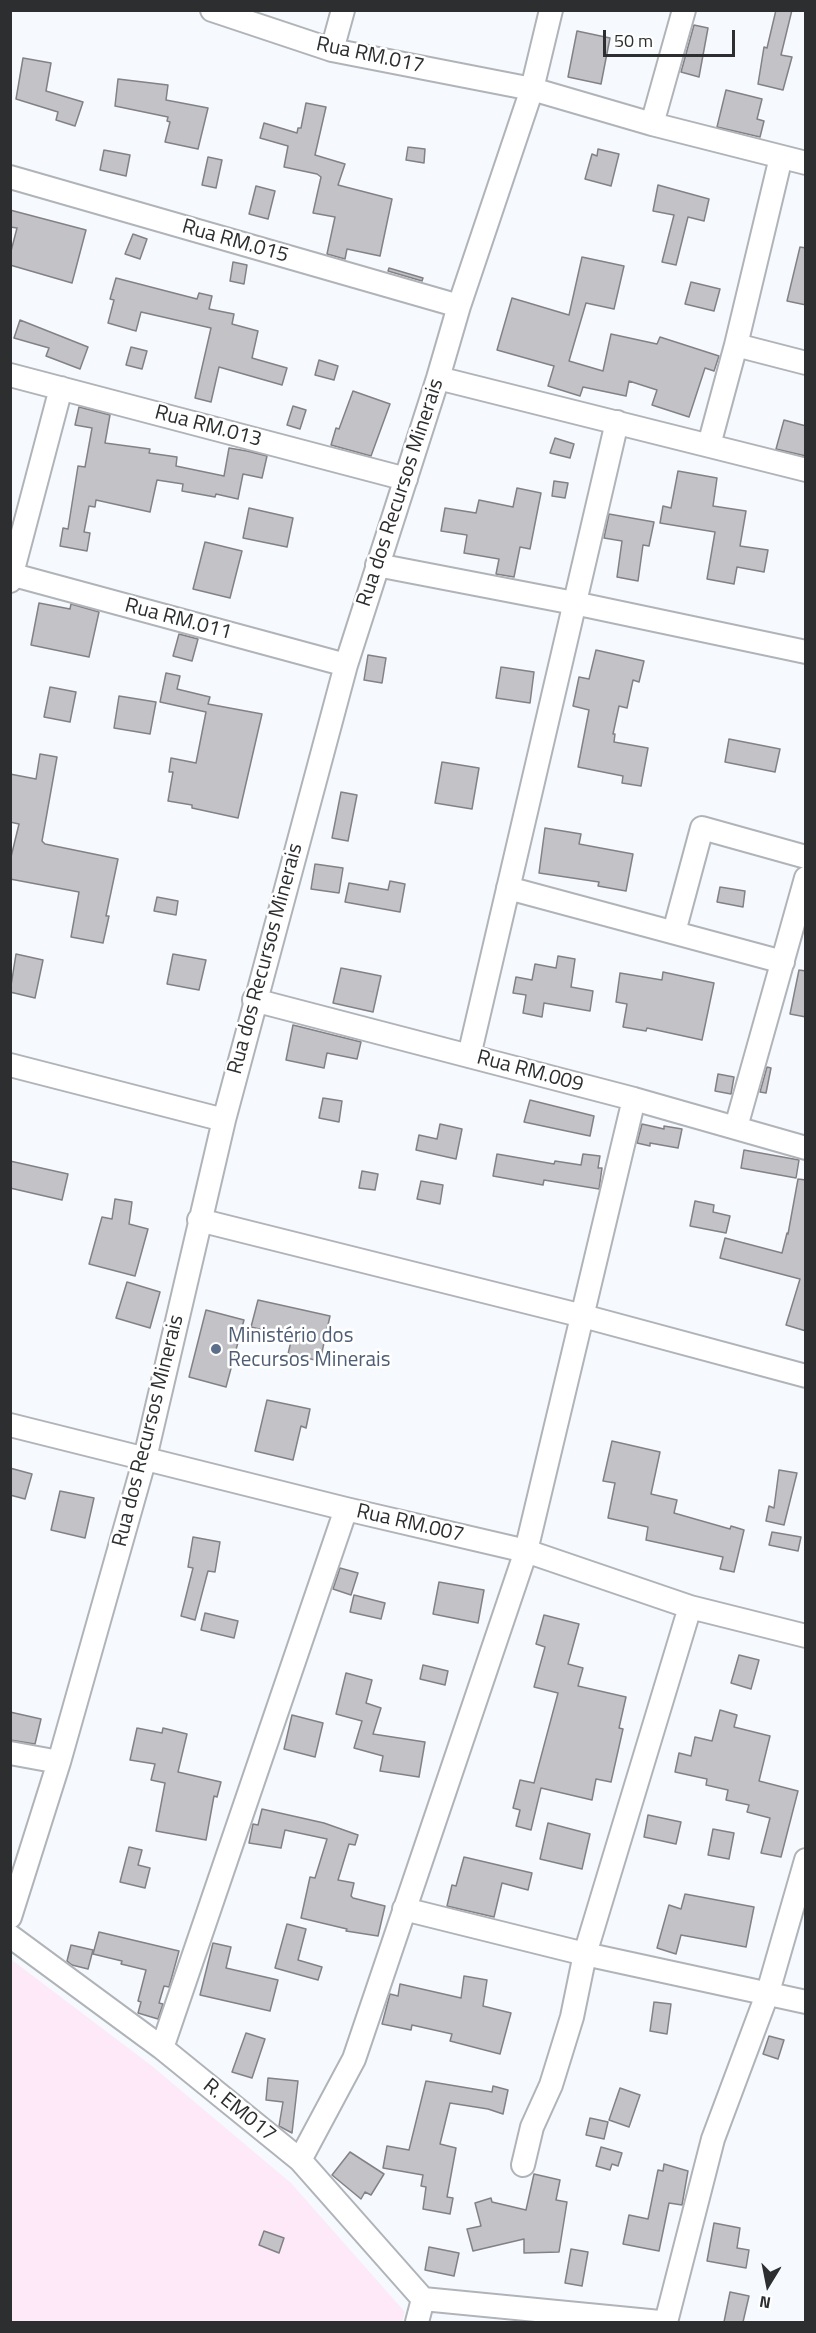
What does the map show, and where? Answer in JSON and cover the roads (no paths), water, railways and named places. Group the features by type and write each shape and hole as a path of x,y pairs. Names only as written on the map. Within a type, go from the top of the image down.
{"street":[{"name":"Rua RM.017","path":"212,10 332,50 532,89 652,124 806,163"},
{"path":"332,50 343,10"},
{"name":"Rua dos Recursos Minerais","path":"10,1917 59,1762 145,1458 199,1220 254,1000 346,665 459,306 532,89 551,10"},
{"path":"652,124 684,10"},
{"path":"709,445 736,345 781,157"},
{"name":"Rua RM.015","path":"10,177 459,306"},
{"path":"736,345 806,363"},
{"name":"Rua RM.013","path":"10,375 406,479"},
{"path":"438,378 806,470"},
{"path":"11,576 61,388"},
{"path":"470,1056 617,422"},
{"path":"377,566 574,603 806,652"},
{"name":"Rua RM.011","path":"11,576 346,665"},
{"path":"674,932 702,828 806,857"},
{"path":"736,1127 806,878"},
{"path":"508,888 783,962"},
{"name":"Rua RM.009","path":"254,1000 634,1099 806,1148"},
{"path":"10,1065 224,1120"},
{"path":"300,2160 354,2059 526,1551 634,1099"},
{"path":"199,1220 583,1316 806,1376"},
{"name":"Rua RM.007","path":"10,1425 346,1509 526,1551 690,1606 806,1636"},
{"path":"162,2048 346,1509"},
{"path":"523,2165 532,2127 551,2085 573,2017 585,1954 690,1606"},
{"path":"10,1753 59,1762"},
{"path":"666,2322 712,2139 768,1992 806,1860"},
{"path":"404,1909 585,1954 806,2002"},
{"name":"R. EM017","path":"10,1936 162,2048 300,2160 423,2299"},
{"path":"417,2322 423,2299 660,2322"}],"place":[{"name":"Ministério dos Recursos Minerais","path":"216,1349"}]}
